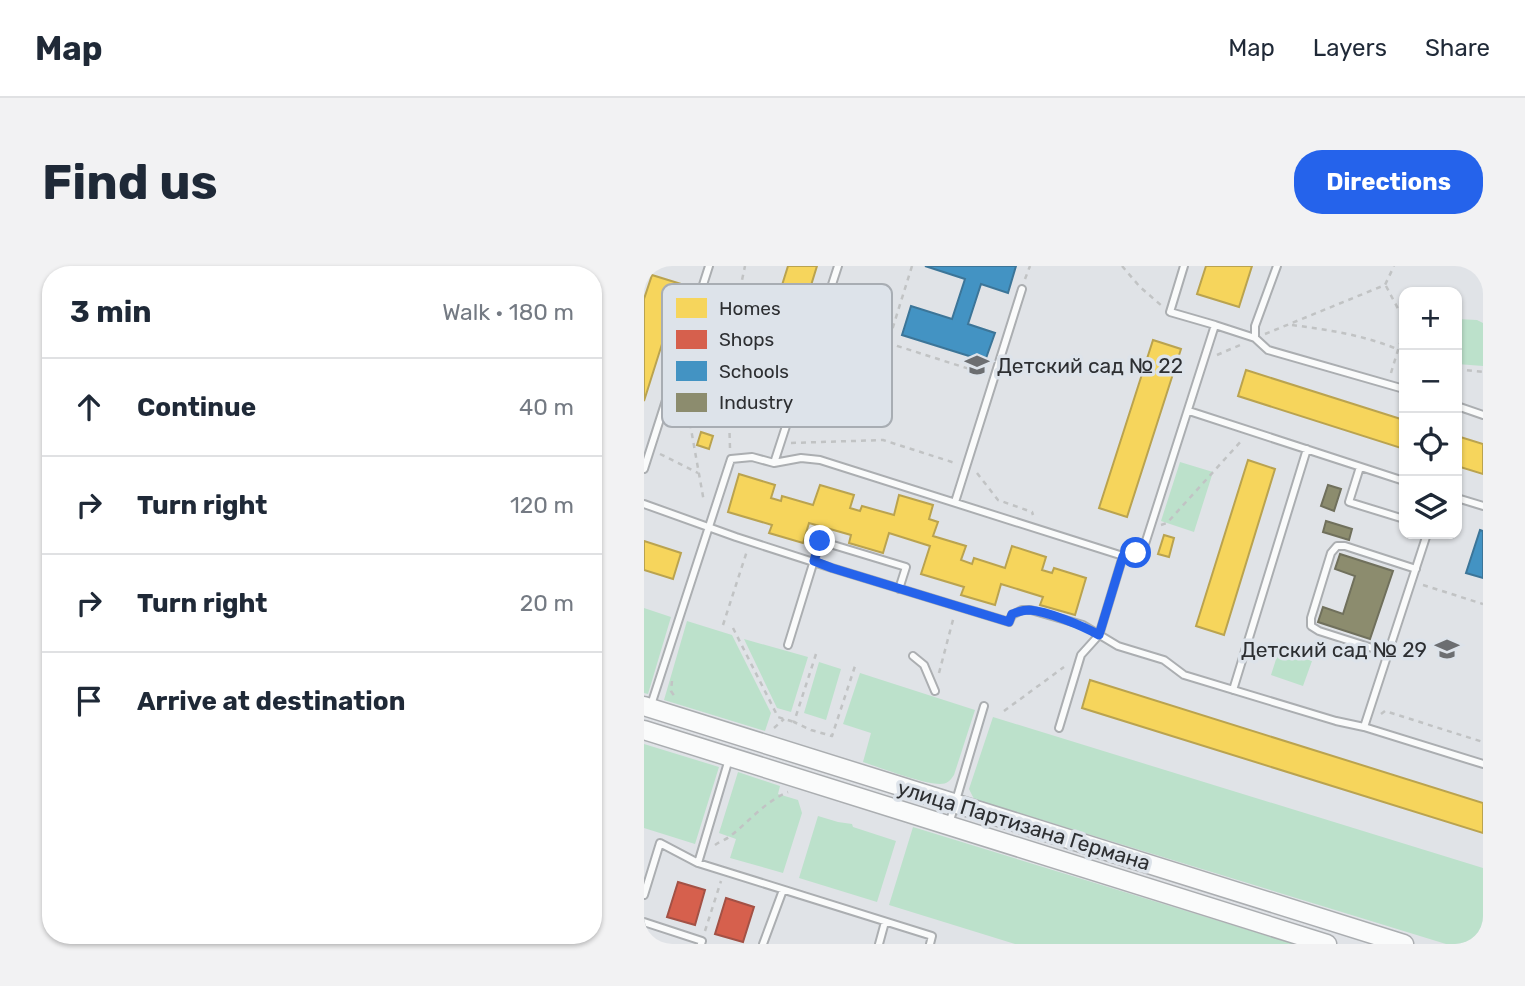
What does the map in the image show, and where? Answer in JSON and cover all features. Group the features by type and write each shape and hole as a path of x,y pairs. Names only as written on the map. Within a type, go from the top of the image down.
{"main road":[{"name":"улица Партизана Германа","path":"647,707 1404,944"},
{"name":"улица Партизана Германа","path":"644,730 1326,944"}],"lane":[{"path":"703,284 709,266"},
{"path":"832,284 838,266"},
{"path":"1184,266 1170,312 1255,338 1268,349 1399,388"},
{"path":"1255,338 1255,326 1277,266"},
{"path":"955,502 1022,289"},
{"path":"647,707 668,654 731,459 752,457 774,463 801,458 820,460 1123,556 1136,553 1145,544 1215,325"},
{"path":"1462,408 1483,415"},
{"path":"1189,411 1399,479"},
{"path":"644,469 662,413"},
{"path":"774,463 785,427"},
{"path":"1233,690 1307,449"},
{"path":"1360,467 1349,502 1399,517"},
{"path":"1462,500 1483,506"},
{"path":"644,504 750,541 1009,622 1012,614 1031,610 1083,625 1118,646 1164,660 1184,675 1483,764"},
{"path":"1364,727 1425,539"},
{"path":"788,645 820,541 906,567 899,589"},
{"path":"1388,653 1311,626 1311,618 1331,553 1337,546 1345,546 1416,569"},
{"path":"1059,728 1081,655 1099,635 1123,556"},
{"path":"913,656 924,665 935,691"},
{"path":"949,826 984,706"},
{"path":"698,863 730,757"},
{"path":"644,895 660,844 698,863 932,936 930,944"},
{"path":"764,944 783,890"},
{"path":"644,922 702,942"},
{"path":"879,944 885,922"}],"path":[{"path":"741,284 745,266"},
{"path":"892,330 912,266"},
{"path":"1022,289 1030,266"},
{"path":"1122,266 1140,288 1170,312"},
{"path":"1204,361 1385,285 1394,266"},
{"path":"1385,285 1399,311"},
{"path":"1289,325 1355,335 1398,349"},
{"path":"892,344 995,377"},
{"path":"1389,381 1399,346"},
{"path":"1462,370 1483,372"},
{"path":"691,427 709,527"},
{"path":"729,427 731,459"},
{"path":"1155,526 1167,523 1248,432"},
{"path":"780,443 883,440 966,466 974,470 998,500 1032,512 1032,527"},
{"path":"650,450 699,473"},
{"path":"723,625 750,541"},
{"path":"1432,588 1483,604"},
{"path":"935,691 957,606"},
{"path":"733,628 778,717 811,730 832,736 855,666"},
{"path":"668,654 673,673 671,691 680,702"},
{"path":"794,722 816,654"},
{"path":"1004,711 1081,655"},
{"path":"1364,727 1385,711 1483,742"},
{"path":"766,729 774,728 784,719"},
{"path":"809,738 811,730"},
{"path":"716,844 780,796"},
{"path":"702,942 724,871"}],"green space":[{"path":"1462,319 1483,323 1483,366 1462,364"},
{"path":"1180,462 1213,472 1194,532 1161,521"},
{"path":"644,608 671,617 648,694 644,693"},
{"path":"687,621 732,635 771,713 765,731 664,700"},
{"path":"744,639 808,657 791,712 777,708"},
{"path":"1279,650 1312,661 1303,686 1271,675"},
{"path":"819,662 841,669 826,720 804,713"},
{"path":"860,673 975,710 954,775 948,782 940,784 923,781 863,762 871,733 843,724"},
{"path":"993,717 1483,868 1483,944 1446,944 974,799 969,789"},
{"path":"644,744 719,767 695,844 644,828"},
{"path":"738,772 780,786 778,794 798,800 802,813 783,873 730,858 736,839 719,833"},
{"path":"818,816 852,824 853,827 896,841 877,902 799,878"},
{"path":"913,827 1294,944 1015,944 889,905"}],"building: Homes":[{"path":"788,266 817,266 811,284 782,284"},
{"path":"1206,266 1252,266 1239,307 1197,294"},
{"path":"652,275 681,284 662,284 662,344 644,401 644,299"},
{"path":"1153,340 1181,349 1127,517 1099,508"},
{"path":"1246,370 1399,418 1399,447 1238,396"},
{"path":"701,432 713,436 709,449 697,445"},
{"path":"1462,438 1483,444 1483,474 1462,468"},
{"path":"1248,460 1275,469 1224,635 1196,626"},
{"path":"739,474 775,485 771,498 781,501 782,496 813,505 820,485 854,495 850,508 860,511 862,506 894,515 899,495 933,505 929,519 938,522 933,536 966,546 961,560 972,564 974,558 1005,568 1012,546 1046,557 1042,570 1052,573 1054,568 1086,578 1075,615 1040,605 1043,597 1001,584 995,605 961,595 964,587 921,574 930,546 889,533 883,553 849,543 851,535 809,523 803,543 769,533 772,525 728,512"},
{"path":"1164,535 1174,538 1169,557 1158,554"},
{"path":"644,541 681,553 673,579 644,570"},
{"path":"1090,680 1483,803 1483,833 1082,708"}],"building: Shops":[{"path":"678,882 705,890 695,925 667,917"},
{"path":"726,898 754,907 743,942 715,934"}],"building: Schools":[{"path":"925,266 1016,266 1008,293 981,284 968,324 995,333 985,361 902,335 911,306 952,319 965,279"},
{"path":"1480,530 1483,531 1483,578 1466,573"}],"building: Industry":[{"path":"1328,485 1341,489 1334,511 1321,506"},
{"path":"1326,521 1352,529 1349,540 1323,532"},
{"path":"1340,554 1393,571 1370,639 1318,622 1323,607 1343,614 1355,576 1335,569"}],"place":[{"name":"Детский сад № 22","path":"977,365"},
{"name":"Детский сад № 29","path":"1447,649"}],"route":[{"path":"820,541 814,561 832,568 1009,622 1012,614 1031,610 1083,625 1099,635 1123,556 1136,553"}]}
